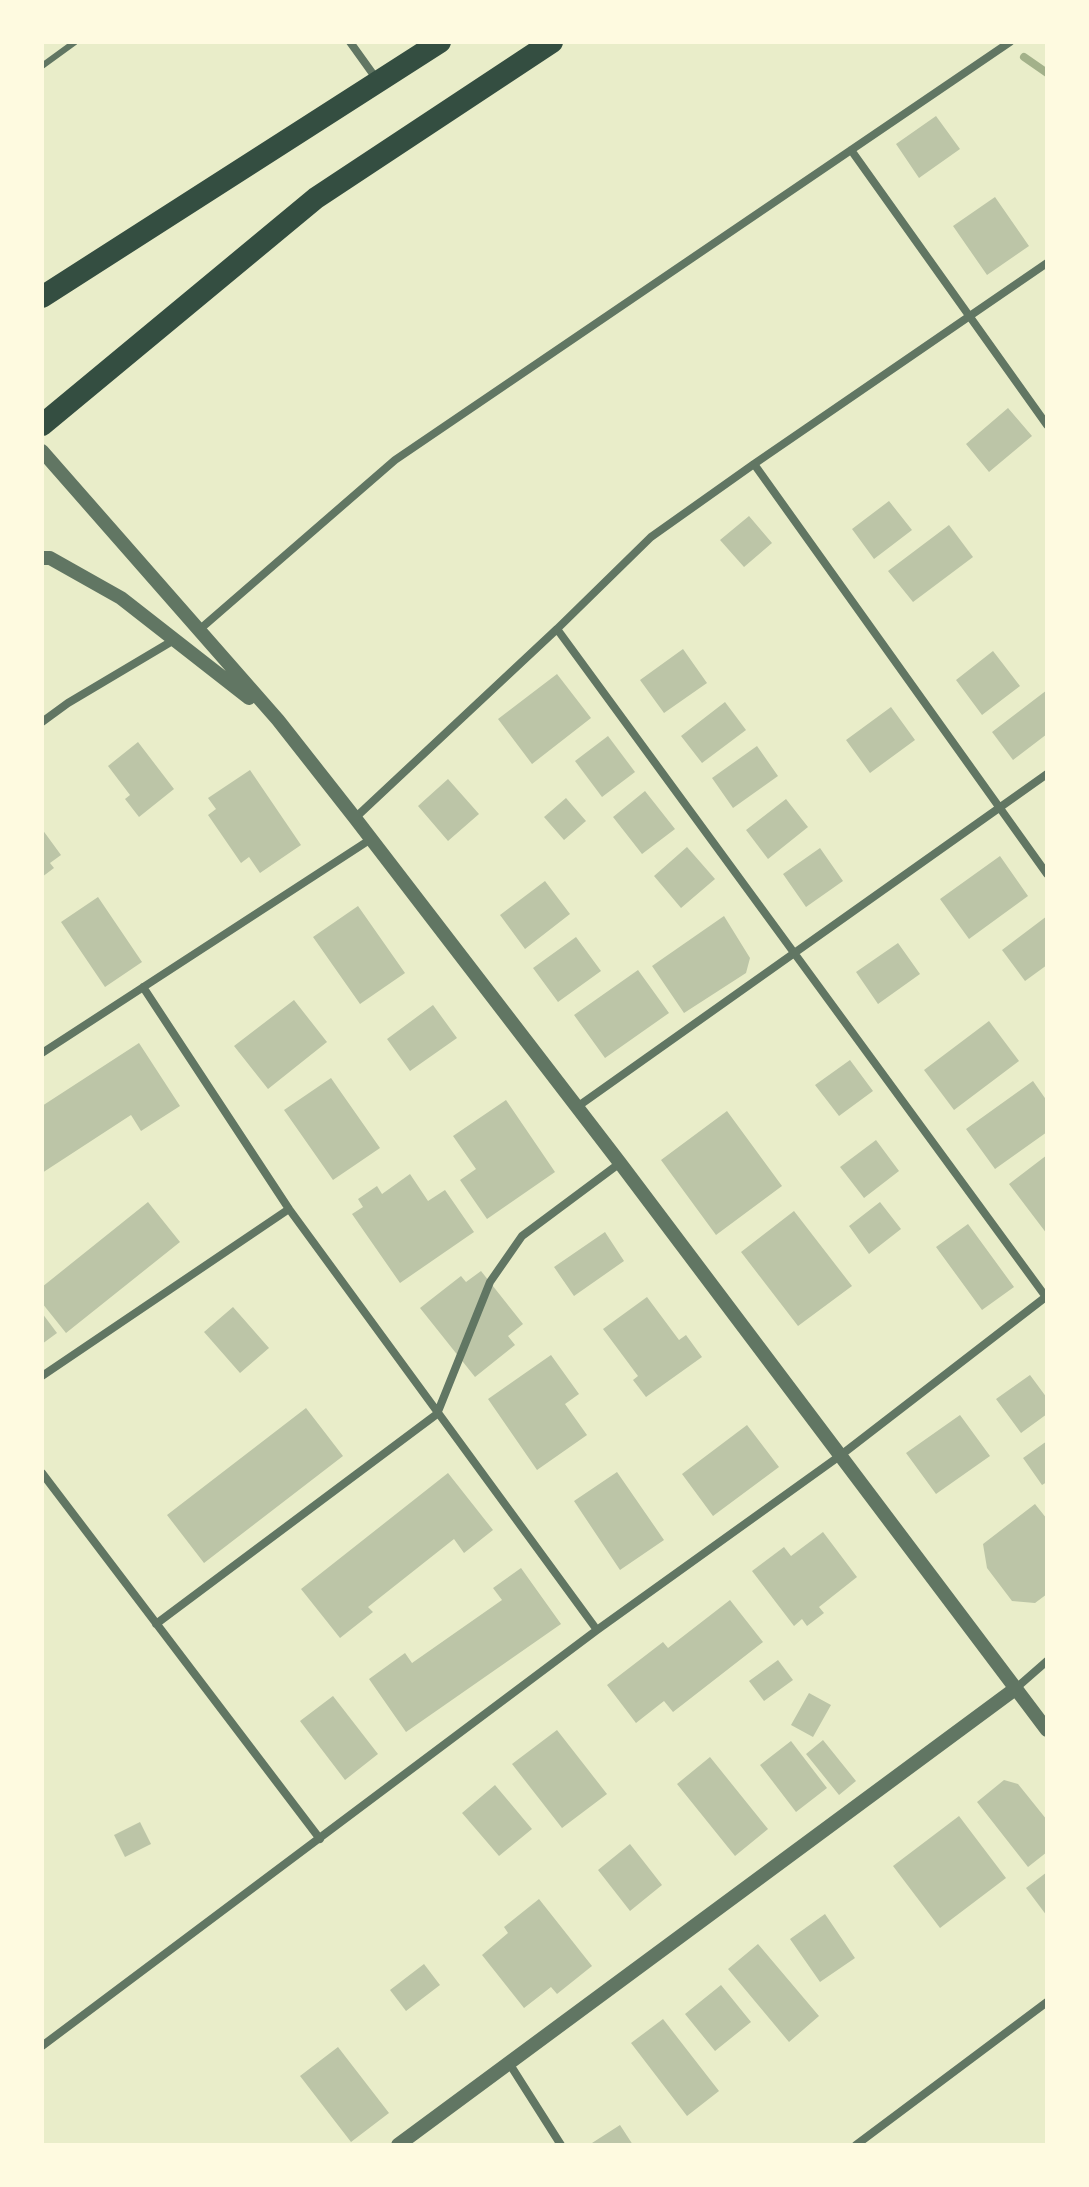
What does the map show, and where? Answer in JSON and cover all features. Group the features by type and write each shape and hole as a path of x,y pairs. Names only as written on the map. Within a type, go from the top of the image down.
{"highway":[{"path":"42,425 316,198 552,42"},
{"path":"42,297 434,44"}],"street":[{"path":"350,42 378,82"},
{"path":"199,630 395,460 1010,42"},
{"path":"851,150 1047,425"},
{"path":"355,818 651,537 1047,263"},
{"path":"42,451 278,720 620,1163 1047,1730"},
{"path":"754,464 1047,874"},
{"path":"42,558 50,558 121,598 278,720"},
{"path":"42,2046 597,1630 841,1455 1046,1296 557,629"},
{"path":"42,722 175,639"},
{"path":"577,1107 1047,774"},
{"path":"42,1053 371,839"},
{"path":"143,987 289,1209 597,1630"},
{"path":"156,1624 437,1414 490,1282 522,1236 620,1163"},
{"path":"42,1376 289,1209"},
{"path":"42,1473 320,1839"},
{"path":"398,2145 1015,1689 1047,1661"},
{"path":"856,2145 1047,2002"},
{"path":"509,2063 561,2145"}],"lane":[{"path":"42,66 75,42"}],"building":[{"path":"936,116 960,149 919,178 896,144"},
{"path":"995,197 1029,246 987,275 953,226"},
{"path":"1008,408 1032,436 989,472 966,444"},
{"path":"889,501 912,530 874,559 852,529"},
{"path":"749,516 772,543 744,567 720,540"},
{"path":"949,525 973,557 913,602 888,571"},
{"path":"683,649 707,683 664,713 640,680"},
{"path":"993,651 1020,686 982,715 956,680"},
{"path":"557,674 591,718 532,764 498,719"},
{"path":"1047,690 1047,734 1013,760 992,732"},
{"path":"725,702 746,730 702,763 681,736"},
{"path":"891,707 915,740 870,773 846,740"},
{"path":"608,736 635,772 602,797 575,761"},
{"path":"138,742 174,789 139,817 125,799 130,795 108,766"},
{"path":"757,746 778,776 733,808 712,778"},
{"path":"250,770 301,845 260,873 249,857 241,863 208,815 216,809 208,798"},
{"path":"448,779 479,814 448,841 418,806"},
{"path":"645,791 675,829 642,854 613,817"},
{"path":"566,798 586,821 564,840 544,817"},
{"path":"786,799 808,827 768,859 746,830"},
{"path":"42,829 61,855 50,863 54,868 42,877"},
{"path":"687,847 715,879 681,908 654,876"},
{"path":"820,848 843,881 806,907 783,874"},
{"path":"1000,856 1028,896 969,939 940,899"},
{"path":"545,881 570,914 525,949 500,915"},
{"path":"98,897 142,962 105,987 61,922"},
{"path":"358,906 405,973 360,1004 313,937"},
{"path":"724,916 750,958 746,973 684,1013 652,966"},
{"path":"1047,916 1047,965 1025,981 1002,950"},
{"path":"576,937 601,971 558,1002 533,968"},
{"path":"898,943 920,974 878,1004 856,972"},
{"path":"638,970 669,1013 605,1058 574,1015"},
{"path":"294,1000 327,1042 268,1089 234,1046"},
{"path":"433,1005 457,1038 410,1071 387,1039"},
{"path":"989,1021 1019,1061 954,1110 924,1070"},
{"path":"139,1043 180,1106 141,1131 131,1115 42,1173 42,1106"},
{"path":"850,1060 873,1091 839,1116 815,1085"},
{"path":"331,1078 380,1148 333,1180 284,1110"},
{"path":"1033,1081 1047,1101 1047,1132 995,1169 966,1129"},
{"path":"506,1100 555,1172 487,1219 460,1180 476,1169 453,1136"},
{"path":"727,1111 782,1186 716,1235 661,1160"},
{"path":"876,1140 899,1171 864,1198 840,1167"},
{"path":"1047,1155 1047,1234 1009,1184"},
{"path":"410,1174 428,1201 445,1190 474,1232 400,1283 352,1214 363,1207 358,1199 377,1186 382,1194"},
{"path":"148,1202 180,1242 66,1333 42,1303 42,1287"},
{"path":"880,1202 901,1229 869,1254 849,1226"},
{"path":"794,1211 852,1286 798,1326 741,1252"},
{"path":"968,1224 1014,1287 982,1310 936,1247"},
{"path":"605,1232 624,1261 574,1296 554,1267"},
{"path":"481,1271 523,1324 508,1336 515,1345 475,1377 420,1308 461,1276 466,1282"},
{"path":"647,1297 679,1340 686,1335 702,1357 646,1397 633,1380 638,1376 603,1329"},
{"path":"233,1307 269,1348 240,1373 204,1332"},
{"path":"42,1313 57,1333 42,1344"},
{"path":"551,1355 579,1394 565,1404 587,1435 537,1470 488,1399"},
{"path":"1030,1375 1047,1398 1047,1414 1021,1433 996,1399"},
{"path":"306,1408 343,1456 204,1563 167,1515"},
{"path":"960,1415 990,1456 936,1494 906,1453"},
{"path":"747,1425 779,1467 713,1516 682,1474"},
{"path":"1047,1441 1047,1482 1042,1485 1023,1458"},
{"path":"617,1472 664,1540 620,1570 574,1501"},
{"path":"448,1473 493,1530 464,1553 454,1539 368,1607 373,1612 340,1638 301,1589"},
{"path":"1035,1504 1047,1519 1047,1594 1035,1603 1012,1601 987,1568 983,1544"},
{"path":"823,1532 857,1577 819,1607 824,1613 807,1626 802,1619 794,1626 752,1571 784,1547 791,1556"},
{"path":"521,1568 561,1624 406,1732 369,1679 405,1653 412,1663 502,1600 493,1588"},
{"path":"730,1600 763,1642 673,1712 664,1701 636,1723 607,1685 663,1642 668,1648"},
{"path":"778,1660 793,1680 764,1701 749,1681"},
{"path":"809,1693 831,1705 813,1737 791,1725"},
{"path":"333,1696 378,1754 345,1780 300,1721"},
{"path":"557,1730 607,1794 562,1828 512,1764"},
{"path":"823,1740 856,1781 839,1795 806,1754"},
{"path":"791,1741 827,1788 796,1812 760,1765"},
{"path":"710,1757 768,1829 735,1856 677,1784"},
{"path":"1004,1780 1018,1784 1047,1820 1047,1852 1028,1867 977,1802"},
{"path":"495,1785 532,1829 499,1856 462,1813"},
{"path":"959,1816 1006,1878 940,1928 893,1866"},
{"path":"140,1822 151,1844 125,1857 114,1835"},
{"path":"630,1844 662,1885 630,1911 598,1870"},
{"path":"1047,1872 1047,1916 1026,1888"},
{"path":"539,1899 592,1966 557,1994 551,1987 524,2008 482,1955 508,1933 504,1927"},
{"path":"825,1914 855,1958 820,1982 790,1939"},
{"path":"758,1944 819,2016 789,2042 728,1969"},
{"path":"424,1964 440,1985 406,2011 390,1990"},
{"path":"721,1985 751,2022 715,2051 685,2014"},
{"path":"663,2019 719,2091 687,2116 631,2043"},
{"path":"338,2047 389,2113 351,2142 300,2076"},
{"path":"620,2125 633,2145 593,2145 592,2143"}],"waterway":[{"path":"1024,57 1047,73"}]}
